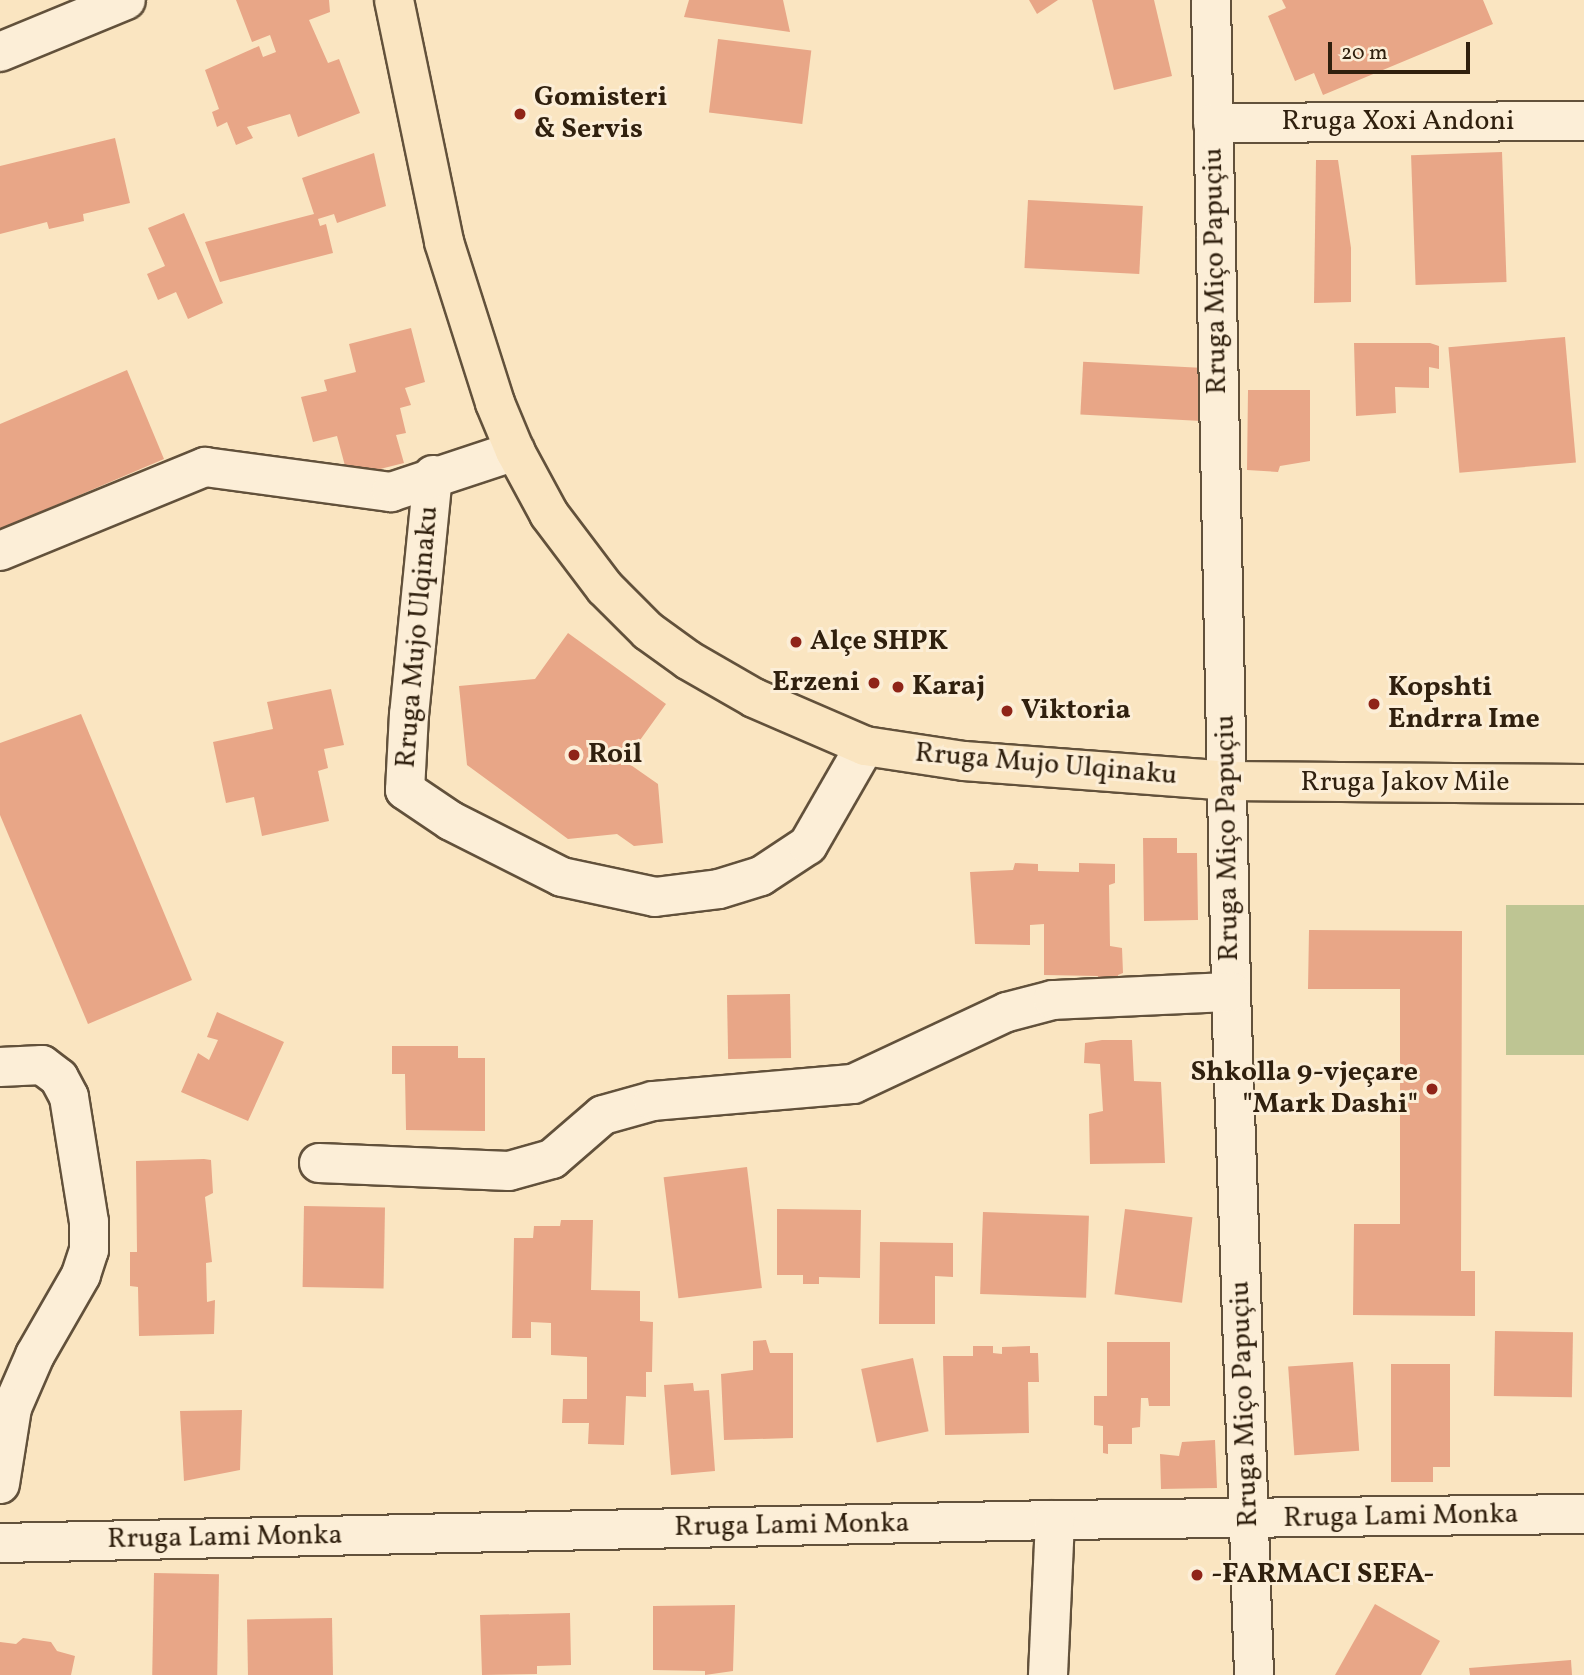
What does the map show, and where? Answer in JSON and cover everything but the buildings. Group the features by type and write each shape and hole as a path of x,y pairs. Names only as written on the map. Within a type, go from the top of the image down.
{"main road":[{"name":"Rruga Mujo Ulqinaku","path":"394,0 444,242 495,403 515,451 549,514 605,588 648,631 688,660 754,698 865,746 1083,774 1227,781"},
{"name":"Rruga Jakov Mile","path":"1227,781 1584,784"}],"street":[{"path":"0,52 126,0"},
{"name":"Rruga Miço Papuçiu","path":"1211,0 1231,992 1254,1675"},
{"name":"Rruga Xoxi Andoni","path":"1213,123 1584,121"},
{"name":"Rruga Mujo Ulqinaku","path":"0,551 205,467 391,492 433,475 515,451"},
{"name":"Rruga Mujo Ulqinaku","path":"433,475 408,714 405,790 451,821 562,877 655,897 719,889 761,876 808,845 865,746"},
{"path":"319,1163 509,1171 552,1159 603,1115 653,1101 853,1084 1007,1012 1053,1000 1231,992"},
{"path":"0,1067 42,1065 59,1078 69,1097 89,1222 89,1250 81,1275 35,1354 12,1408 0,1484"},
{"name":"Rruga Lami Monka","path":"0,1542 1055,1520 1584,1514"},
{"path":"1048,1675 1055,1520"}],"green space":[{"path":"1506,905 1584,905 1584,1055 1506,1055"}],"place":[{"name":"Gomisteri & Servis","path":"520,114"},
{"name":"Alçe SHPK","path":"796,642"},
{"name":"Erzeni","path":"874,683"},
{"name":"Karaj","path":"898,687"},
{"name":"Kopshti Endrra Ime","path":"1374,704"},
{"name":"Viktoria","path":"1007,711"},
{"name":"Roil","path":"574,755"},
{"name":"Shkolla 9-vjeçare \"Mark Dashi\"","path":"1432,1089"},
{"name":"-FARMACI SEFA-","path":"1197,1575"}]}
